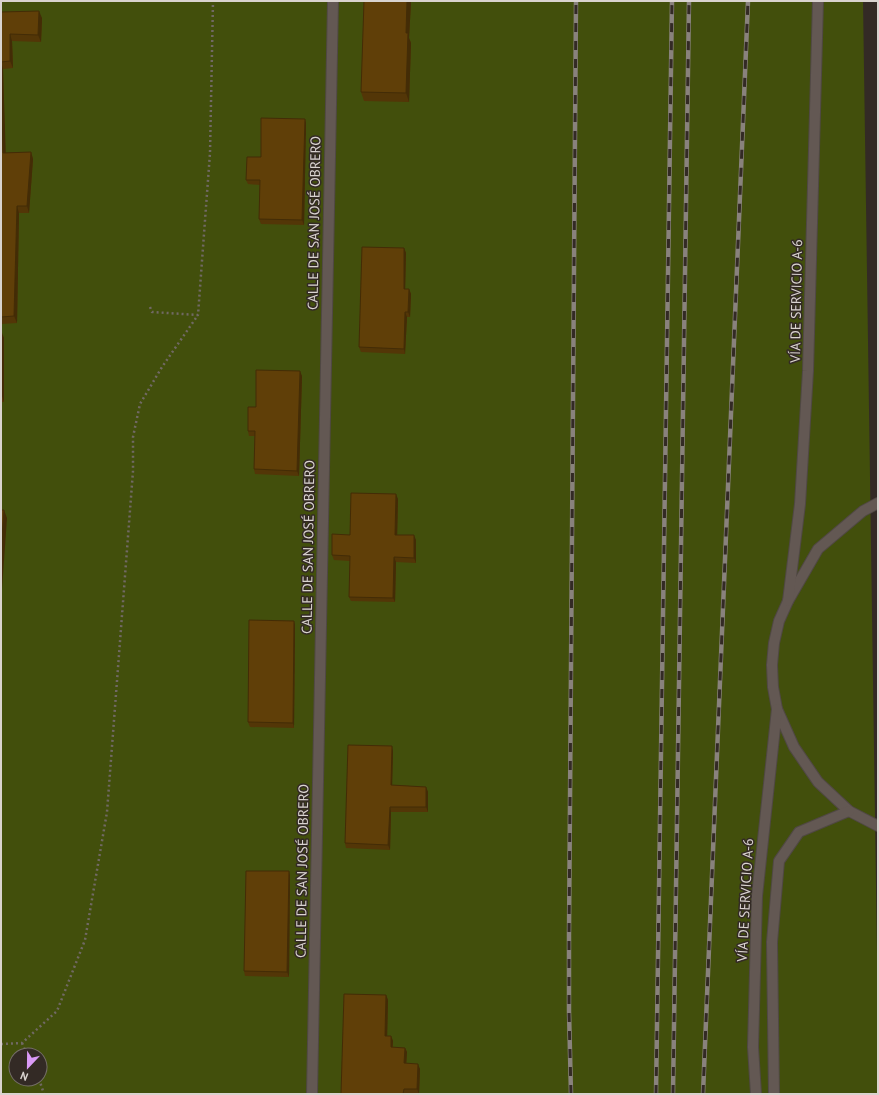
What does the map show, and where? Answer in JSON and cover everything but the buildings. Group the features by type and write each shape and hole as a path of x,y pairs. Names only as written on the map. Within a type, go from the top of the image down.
{"street":[{"name":"CALLE DE SAN JOSÉ OBRERO","path":"312,1094 332,1"},
{"name":"VÍA DE SERVICIO A-6","path":"788,601 800,504 808,371 818,1"},
{"path":"878,503 863,510 818,549 788,601 779,621 774,643 772,665 773,688 777,709 794,747 818,782 849,811 878,826"},
{"name":"VÍA DE SERVICIO A-6","path":"756,1094 754,1047 757,896 777,709"},
{"path":"774,1094 772,942 779,861 799,832 849,811"}],"path":[{"path":"1,1044 22,1044 57,1011 85,940 107,812 133,471 133,438 140,404 162,367 198,315 210,153 213,1"},
{"path":"150,307 152,312 198,315"}],"green space":[{"path":"1,1 863,1 878,1094 1,1094"}],"railway":[{"path":"571,1094 569,936 576,1"},
{"path":"656,1094 672,1"},
{"path":"673,1094 689,1"},
{"path":"703,1094 748,1"}]}
